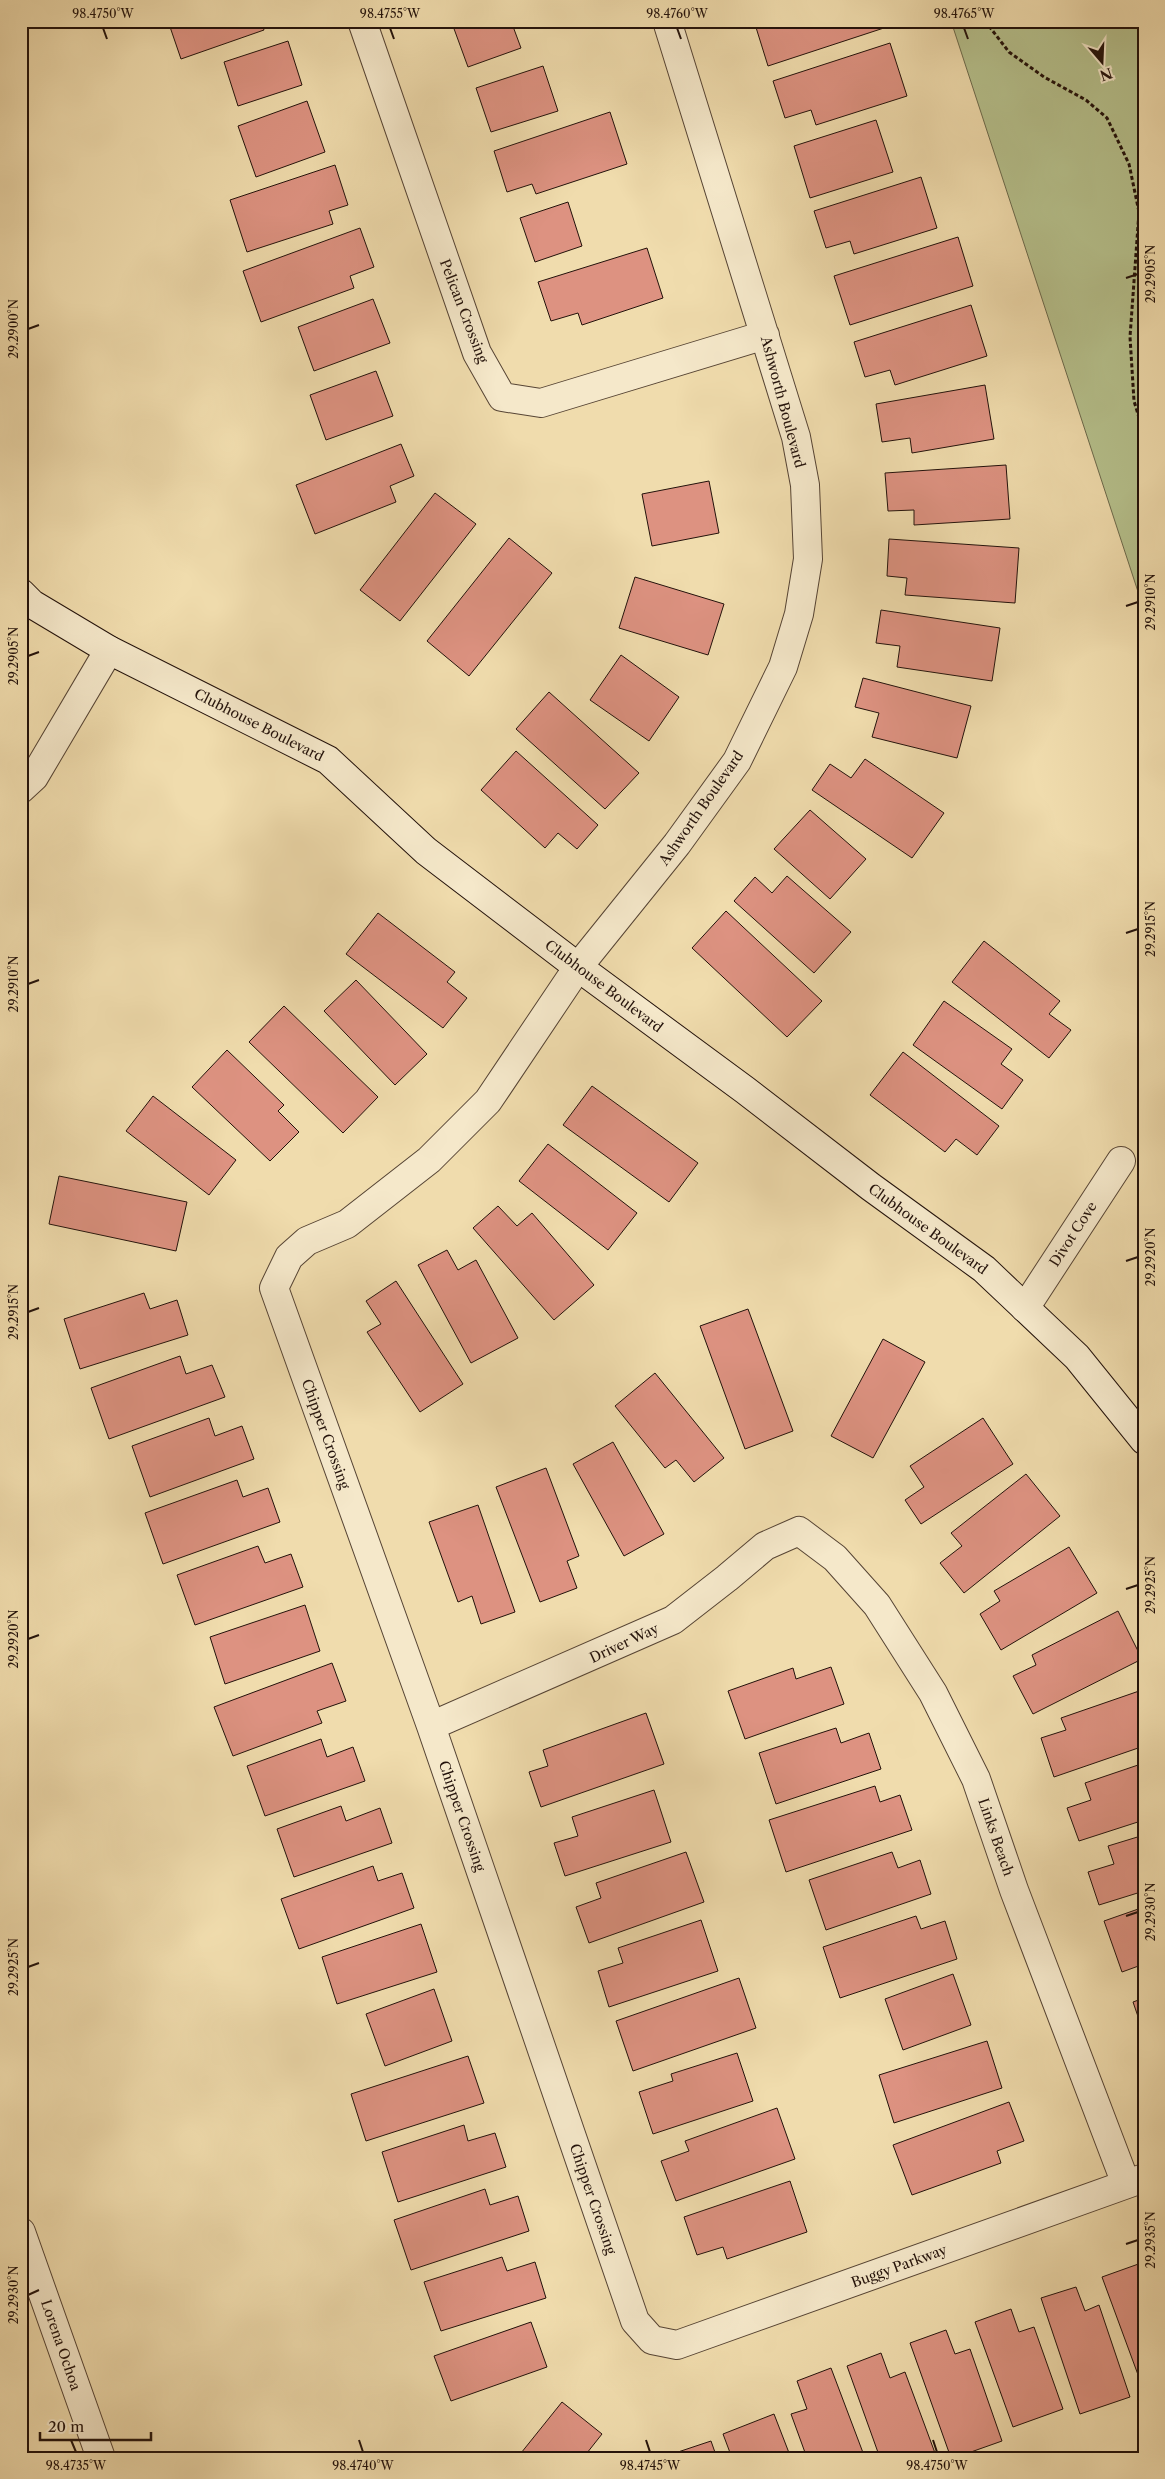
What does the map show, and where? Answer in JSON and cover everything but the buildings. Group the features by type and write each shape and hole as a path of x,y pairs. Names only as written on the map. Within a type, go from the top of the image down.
{"street":[{"name":"Pelican Crossing","path":"362,21 477,353 502,397 541,403 765,335"},
{"name":"Ashworth Boulevard","path":"274,1288 289,1257 307,1241 347,1224 429,1160 488,1101 578,967 677,844 737,761 783,667 799,614 808,559 805,485 796,437 667,21"},
{"name":"Clubhouse Boulevard","path":"21,593 32,604 109,650 328,760 426,851 871,1187 984,1269 1077,1357 1144,1440"},
{"path":"21,789 34,777 109,650"},
{"name":"Divot Cove","path":"1025,1308 1121,1161"},
{"name":"Chipper Crossing","path":"274,1288 431,1726 635,2321 652,2340"},
{"name":"Driver Way","path":"431,1726 673,1620 765,1546 799,1531"},
{"name":"Links Beach","path":"799,1531 835,1558 877,1605 933,1693 976,1779 1014,1890 1135,2181"},
{"name":"Buggy Parkway","path":"652,2340 677,2345 1135,2181"},
{"name":"Lorena Ochoa","path":"21,2232 101,2458"}],"path":[{"path":"985,21 1009,52 1044,77 1086,100 1107,118 1129,164 1139,212 1130,337 1134,401 1144,434"}],"green space":[{"path":"951,21 1144,21 1144,610"}]}
